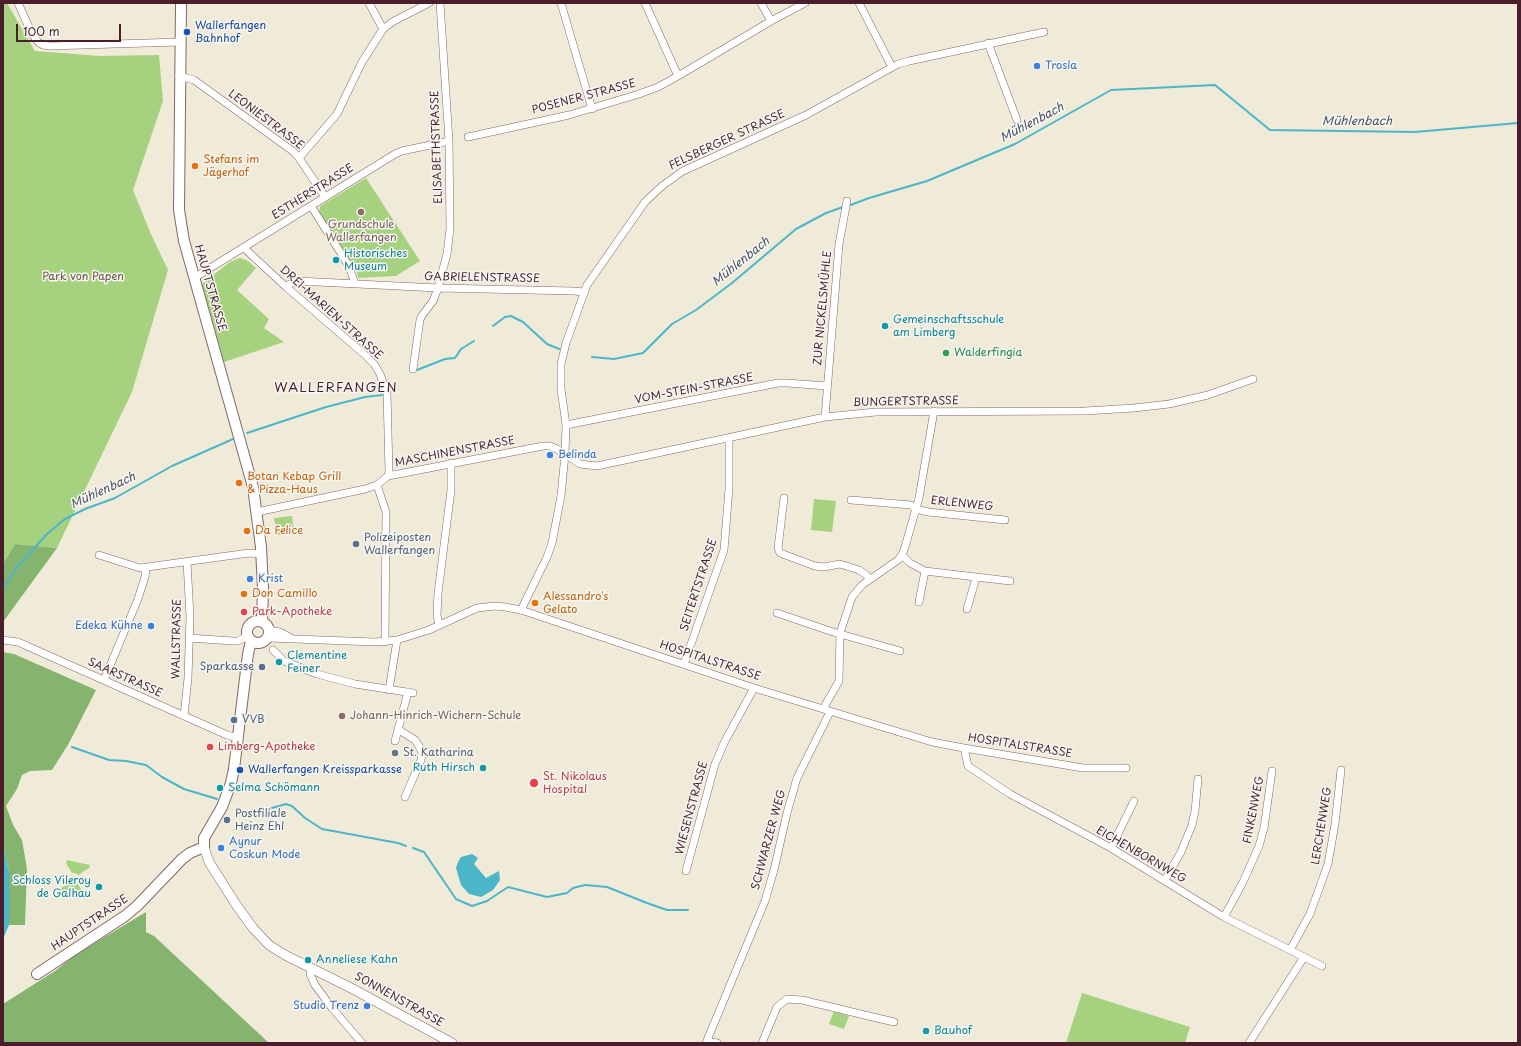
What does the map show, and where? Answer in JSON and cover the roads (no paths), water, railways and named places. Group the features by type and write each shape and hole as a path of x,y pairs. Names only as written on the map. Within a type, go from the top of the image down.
{"main road":[{"name":"HAUPTSTRASSE","path":"181,3 179,210 184,240 247,465 257,512 262,554 262,574 258,589 259,622"},
{"path":"204,848 204,838 224,804 234,769 249,658 248,654 252,640 248,628 251,624 259,622 266,625 268,634 264,642 252,640"},
{"name":"HAUPTSTRASSE","path":"37,974 124,916 137,906 182,859 190,853 204,848"}],"street":[{"path":"18,3 32,34 38,42 43,45 180,42"},
{"path":"369,3 383,29"},
{"path":"299,158 337,114 362,62 383,29 394,21 429,3"},
{"name":"ELISABETHSTRASSE","path":"413,369 421,317 434,300 447,254 450,236 449,141 440,3"},
{"path":"561,3 592,109"},
{"path":"645,3 678,76"},
{"path":"761,3 772,21"},
{"name":"POSENER STRASSE","path":"468,137 592,109 639,94 678,76 805,3"},
{"path":"858,3 892,67"},
{"name":"FELSBERGER STRASSE","path":"521,610 544,564 552,543 561,496 566,425 561,389 561,364 566,343 584,292 595,272 636,213 653,193 672,178 702,162 806,115 892,67 909,60 1044,32"},
{"path":"988,43 1017,120"},
{"name":"LEONIESTRASSE","path":"180,76 194,80 285,146 299,158 325,197"},
{"name":"ESTHERSTRASSE","path":"194,278 395,154 402,151 449,141"},
{"name":"ZUR NICKELSMÜHLE","path":"825,417 839,244 847,201"},
{"path":"312,206 349,266 355,284"},
{"name":"DREI-MARIEN-STRASSE","path":"244,248 374,364 380,374 387,393 388,476"},
{"name":"GABRIELENSTRASSE","path":"285,286 298,281 438,288 584,292"},
{"name":"BUNGERTSTRASSE","path":"565,454 580,464 597,466 825,417 876,412 1086,411 1134,408 1169,404 1208,394 1253,379"},
{"name":"VOM-STEIN-STRASSE","path":"566,425 778,384 787,383 827,386"},
{"path":"934,411 919,498 902,555 910,563 925,572 1010,581"},
{"name":"SEITERTSTRASSE","path":"684,664 724,550 729,489 729,438"},
{"name":"MASCHINENSTRASSE","path":"257,512 352,492 377,485 388,476 451,463 543,446 550,446 565,454"},
{"path":"439,624 437,615 438,593 450,497 451,463"},
{"path":"377,485 386,512 385,642"},
{"path":"784,498 778,548 780,553 815,566 824,567 840,564 859,570 870,579"},
{"name":"ERLENWEG","path":"851,500 911,505 916,509 928,512 1005,520"},
{"path":"99,555 135,567 146,568 249,553 262,554"},
{"name":"SCHWARZER WEG","path":"706,1042 768,891 787,814 798,778 839,681 840,633 852,597 862,585 898,560 902,555"},
{"name":"WALLSTRASSE","path":"184,716 189,659 190,600 187,562"},
{"path":"104,680 138,599 145,577 146,568"},
{"path":"919,602 925,572"},
{"path":"967,609 976,578"},
{"name":"HOSPITALSTRASSE","path":"268,634 291,638 385,642 415,635 466,612 485,606 505,607 521,610 754,688 912,736 964,748 1083,768 1126,768"},
{"path":"777,613 900,651"},
{"path":"189,638 233,641 252,640"},
{"name":"SAARSTRASSE","path":"3,640 18,642 227,735 238,738"},
{"path":"389,690 397,640"},
{"path":"273,650 284,661 317,674 355,684 410,693 395,741"},
{"name":"WIESENSTRASSE","path":"686,871 715,764 725,741 754,688"},
{"path":"399,730 415,740 422,753 421,760 405,797"},
{"name":"EICHENBORNWEG","path":"964,748 968,766 972,770 1015,797 1111,848 1224,917 1322,966"},
{"name":"LERCHENWEG","path":"1290,950 1310,914 1328,864 1335,824 1341,770"},
{"name":"FINKENWEG","path":"1224,917 1243,882 1259,846 1264,828 1272,771"},
{"path":"1165,880 1181,852 1192,825 1198,779"},
{"path":"1111,848 1134,801"},
{"name":"SONNENSTRASSE","path":"204,848 207,858 225,887 253,928 262,938 280,952 353,989 452,1043"},
{"path":"1250,1042 1304,957"},
{"path":"312,969 310,974 318,990 362,1043"},
{"path":"762,1043 777,1007 787,999 802,1000 894,1022"},
{"path":"706,1042 717,1043"}],"water":[{"path":"3,845 9,872 9,925 3,939"},
{"path":"472,854 478,858 474,864 486,878 499,871 500,880 493,890 481,897 469,894 461,885 456,868 461,857"}],"waterway":[{"name":"Mühlenbach","path":"848,206 869,198 927,181 1015,144 1111,90 1215,85 1270,130 1415,132 1518,123"},
{"name":"Mühlenbach","path":"592,357 614,359 643,353 672,324 696,310 732,283 796,229 826,213 843,207"},
{"name":"Mühlenbach","path":"493,326 505,317 511,316 523,322 547,344 559,349"},
{"name":"Mühlenbach","path":"417,370 445,359 455,358 461,349 474,341"},
{"name":"Mühlenbach","path":"247,433 326,407 365,397 382,395"},
{"name":"Mühlenbach","path":"3,588 18,566 47,534 65,519 85,509 115,498 172,466 233,439"},
{"path":"72,747 109,760 126,761 146,765 162,777 184,789 217,799"},
{"path":"255,811 258,812 286,804 292,806 305,818 322,829 398,843 406,846"},
{"path":"413,848 424,852 456,899 472,906 487,901 508,887 547,897 567,893 573,888 585,885 607,887 667,910 688,910"}],"place":[{"name":"Wallerfangen Bahnhof","path":"187,32"},
{"name":"Trosla","path":"1037,66"},
{"name":"Stefans im Jägerhof","path":"195,166"},
{"name":"Grundschule Wallerfangen","path":"361,212"},
{"name":"Historisches Museum","path":"336,260"},
{"name":"Gemeinschaftsschule am Limberg","path":"885,326"},
{"name":"Walderfingia","path":"946,353"},
{"name":"Belinda","path":"550,455"},
{"name":"Botan Kebap Grill & Pizza-Haus","path":"239,483"},
{"name":"Da Felice","path":"247,531"},
{"name":"Polizeiposten Wallerfangen","path":"356,544"},
{"name":"Krist","path":"250,579"},
{"name":"Don Camillo","path":"244,594"},
{"name":"Alessandro's Gelato","path":"535,603"},
{"name":"Park-Apotheke","path":"244,612"},
{"name":"Edeka Kühne","path":"151,626"},
{"name":"Clementine Feiner","path":"279,662"},
{"name":"Sparkasse","path":"262,667"},
{"name":"Johann-Hinrich-Wichern-Schule","path":"342,716"},
{"name":"VVB","path":"234,720"},
{"name":"Limberg-Apotheke","path":"210,747"},
{"name":"St. Katharina","path":"395,753"},
{"name":"Ruth Hirsch","path":"483,768"},
{"name":"Wallerfangen Kreissparkasse","path":"240,770"},
{"name":"St. Nikolaus Hospital","path":"534,783"},
{"name":"Selma Schömann","path":"220,788"},
{"name":"Postfiliale Heinz Ehl","path":"227,820"},
{"name":"Aynur Coskun Mode","path":"221,848"},
{"name":"Schloss Vileroy de Galhau","path":"99,887"},
{"name":"Anneliese Kahn","path":"308,960"},
{"name":"Studio Trenz","path":"367,1006"},
{"name":"Bauhof","path":"926,1031"}],"district":[{"name":"WALLERFANGEN","path":"336,388"}],"park label":[{"name":"Park von Papen","path":"83,277"}]}
